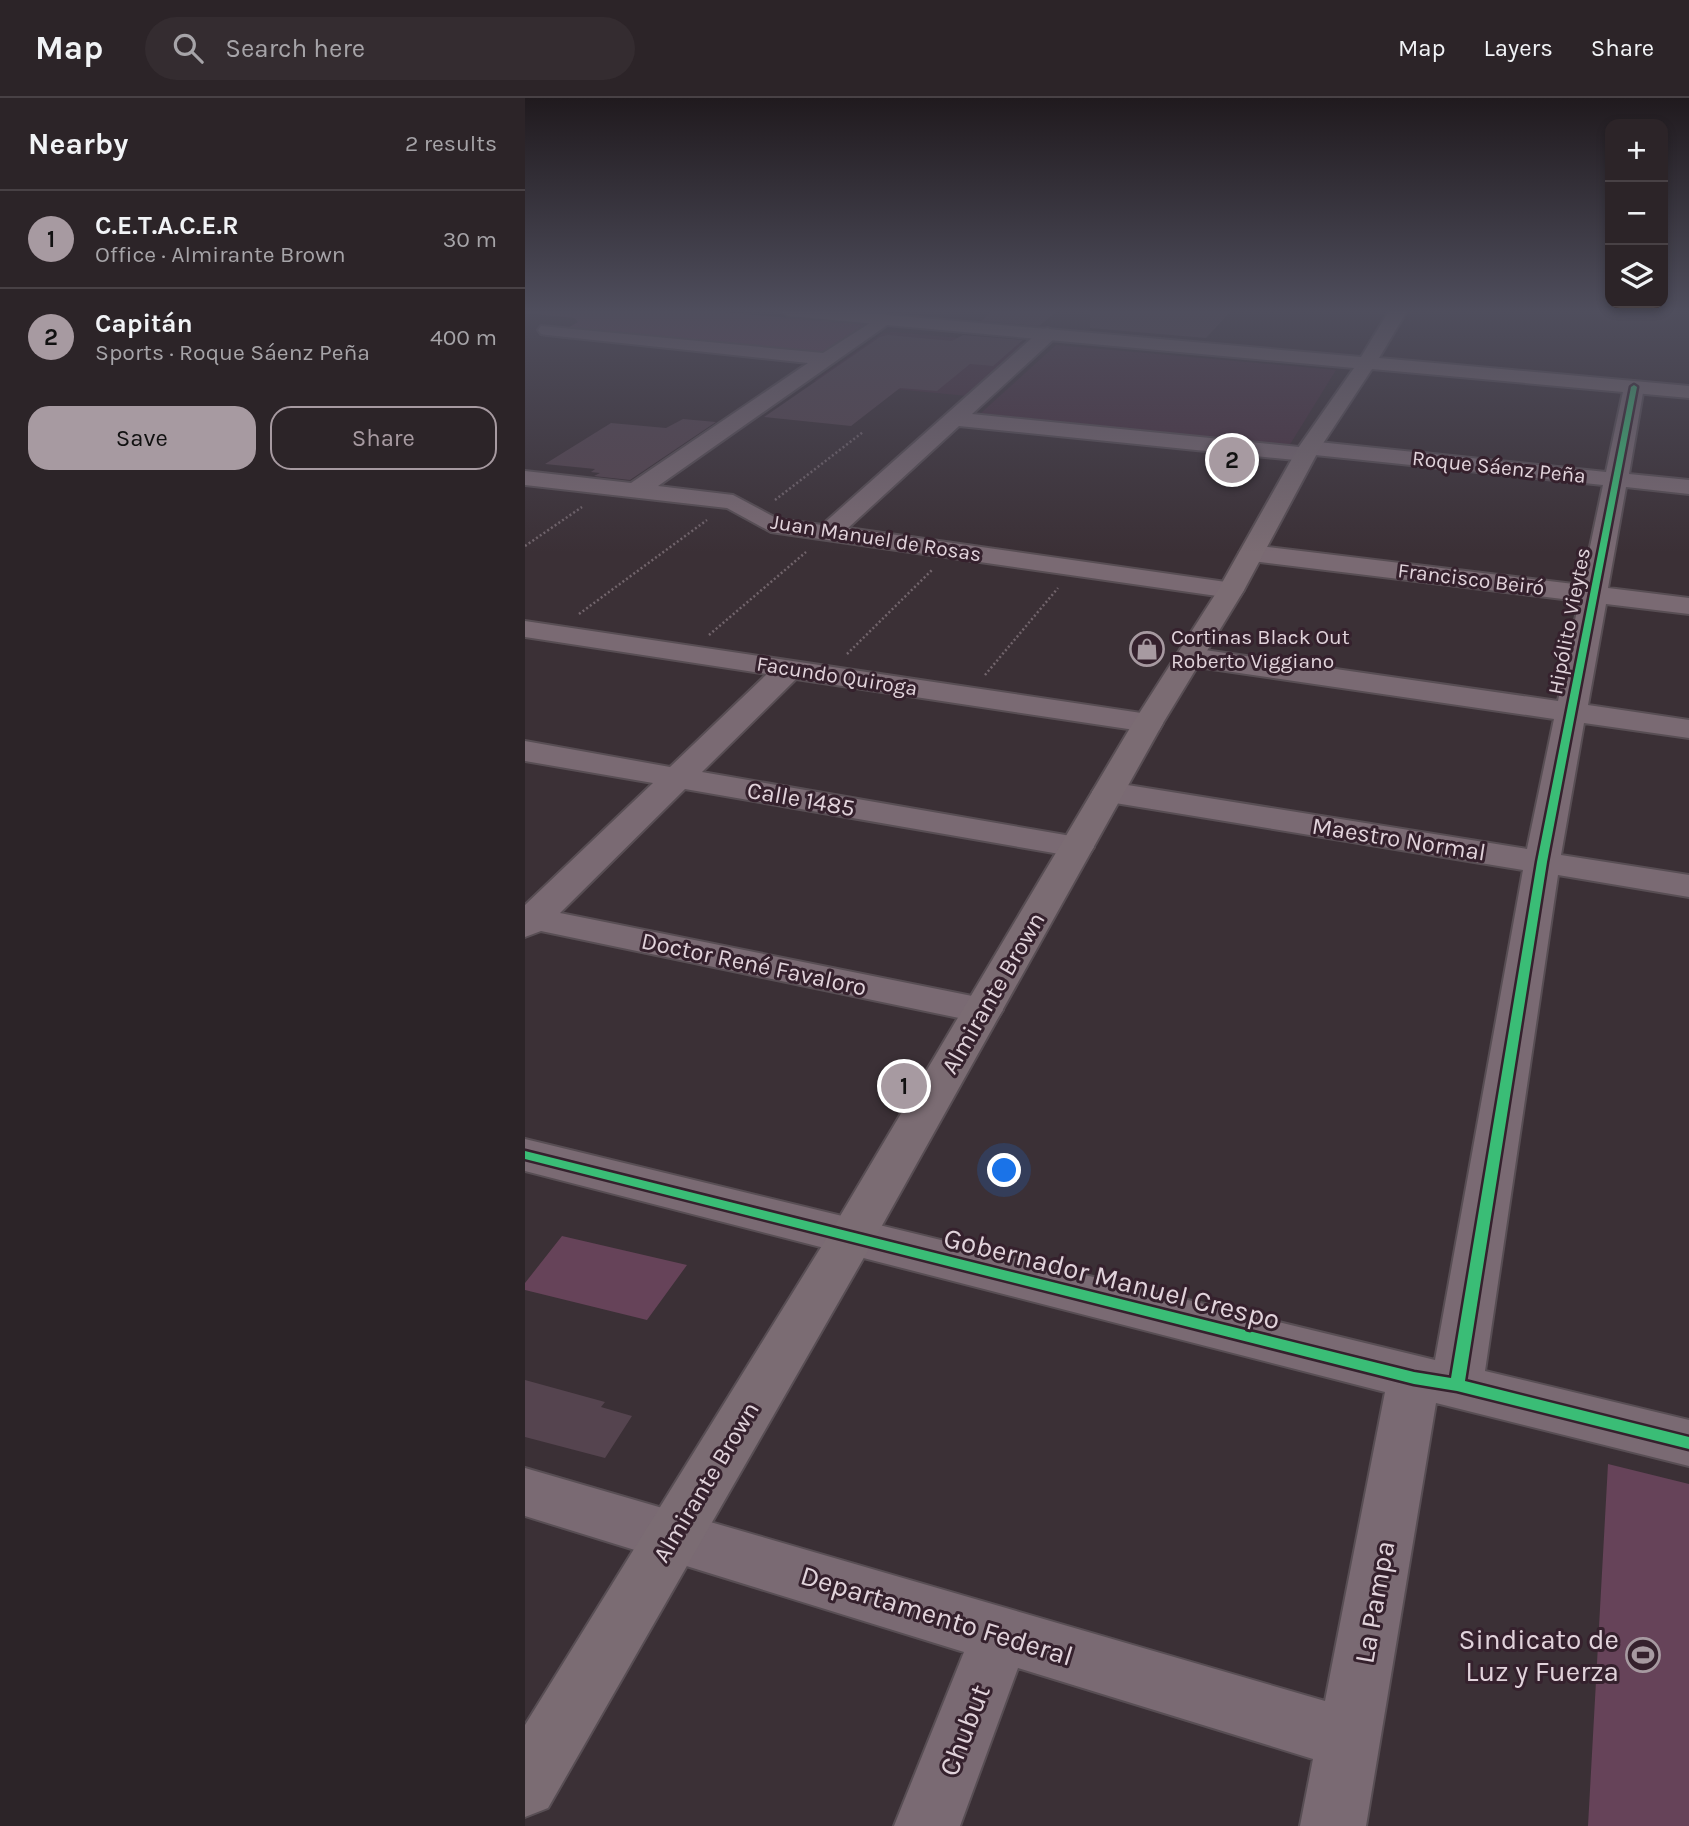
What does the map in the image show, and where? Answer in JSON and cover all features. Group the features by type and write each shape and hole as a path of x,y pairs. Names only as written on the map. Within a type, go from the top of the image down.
{"main road":[{"name":"Almirante Brown","path":"525,1785 853,1235 1148,723 1231,590 1307,451 1347,392"}],"street":[{"path":"637,490 782,392"},
{"path":"828,533 985,392"},
{"name":"Hipólito Vieytes","path":"1435,1382 1542,862 1632,392"},
{"name":"Roque Sáenz Peña","path":"955,419 1689,487"},
{"name":"Juan Manuel de Rosas","path":"525,478 733,502 771,525 1231,590"},
{"name":"Francisco Beiró","path":"1252,553 1689,606"},
{"name":"Facundo Quiroga","path":"539,631 1148,723"},
{"path":"1191,657 1689,729"},
{"path":"528,920 789,668"},
{"name":"Calle 1485","path":"525,751 1077,847"},
{"name":"Maestro Normal","path":"1109,792 1689,886"},
{"name":"Doctor René Favaloro","path":"528,920 983,1010"},
{"name":"Gobernador Manuel Crespo","path":"525,1155 1689,1443"},
{"name":"La Pampa","path":"1333,1826 1349,1739 1435,1382"},
{"name":"Departamento Federal","path":"525,1492 1349,1739"},
{"name":"Chubut","path":"927,1826 1001,1634"}],"path":[{"path":"755,516 863,432"},
{"path":"525,546 611,487"},
{"path":"539,631 733,502"},
{"path":"687,653 828,533"},
{"path":"827,674 951,551"},
{"path":"968,695 1074,568"}],"shaded area":[{"path":"923,392 972,392 967,396"},
{"path":"1005,392 1323,392 1289,446 981,413"},
{"path":"562,1236 687,1265 647,1320 525,1290 525,1283"},
{"name":"Sindicato de Luz y Fuerza","path":"1608,1464 1689,1484 1689,1826 1588,1826"}],"building":[{"path":"801,392 895,392 851,426 764,417"},
{"path":"683,419 716,422 630,480 594,476 600,473 591,472 595,469 545,464 611,423 666,428"},
{"path":"525,1380 605,1402 601,1407 632,1416 605,1458 525,1437"}],"cycle path":[{"path":"1457,1385 1542,862 1633,392"},
{"path":"525,1155 1414,1378 1457,1385 1689,1443"}],"place":[{"name":"Capitán","path":"1232,460"},
{"name":"Cortinas Black Out Roberto Viggiano","path":"1147,649"},
{"name":"C.E.T.A.C.E.R","path":"904,1086"},
{"name":"Sindicato de Luz y Fuerza","path":"1643,1655"}]}
